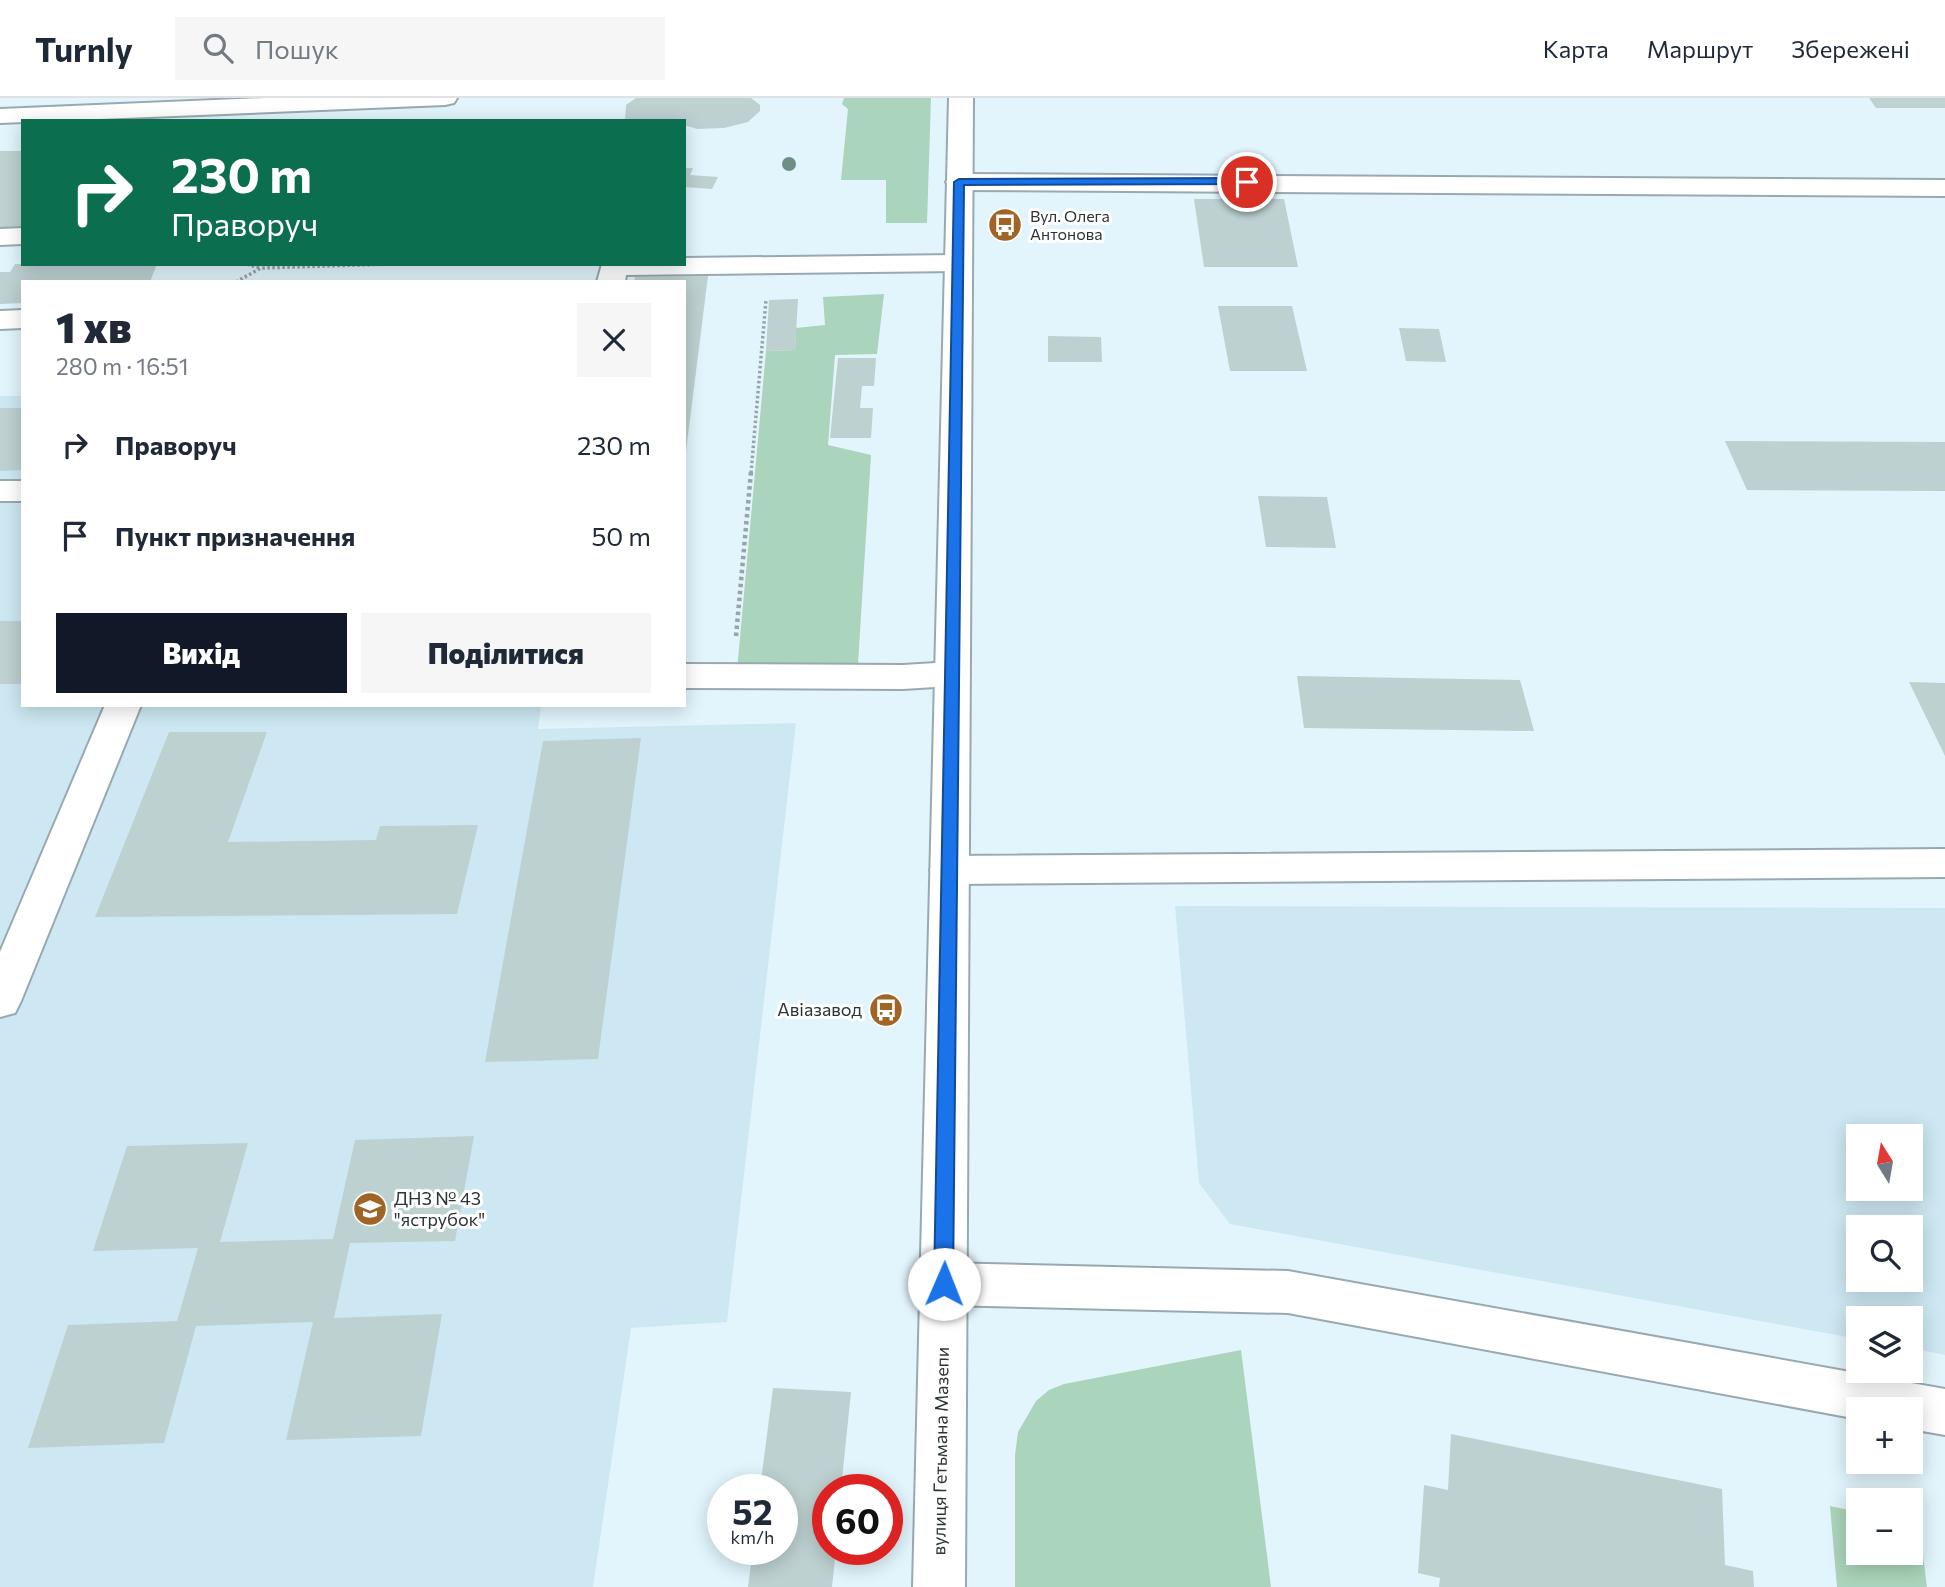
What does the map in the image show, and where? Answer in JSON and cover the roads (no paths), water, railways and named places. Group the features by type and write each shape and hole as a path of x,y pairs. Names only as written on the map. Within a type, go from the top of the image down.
{"main road":[{"path":"0,117 445,98"},
{"name":"вулиця Гетьмана Мазепи","path":"939,1587 961,98"},
{"path":"959,182 1945,188"},
{"path":"0,237 21,236"},
{"path":"611,280 614,267 958,263"},
{"path":"0,320 21,319"},
{"path":"0,491 21,491"},
{"path":"686,676 904,677 952,674"},
{"path":"0,1001 122,707"},
{"path":"950,870 1945,863"},
{"path":"944,1284 1288,1292 1945,1412"}],"place":[{"name":"Вул. Олега Антонова","path":"1005,225"},
{"name":"Авіазавод","path":"886,1010"},
{"name":"ДНЗ № 43 \"яструбок\"","path":"370,1209"}]}
